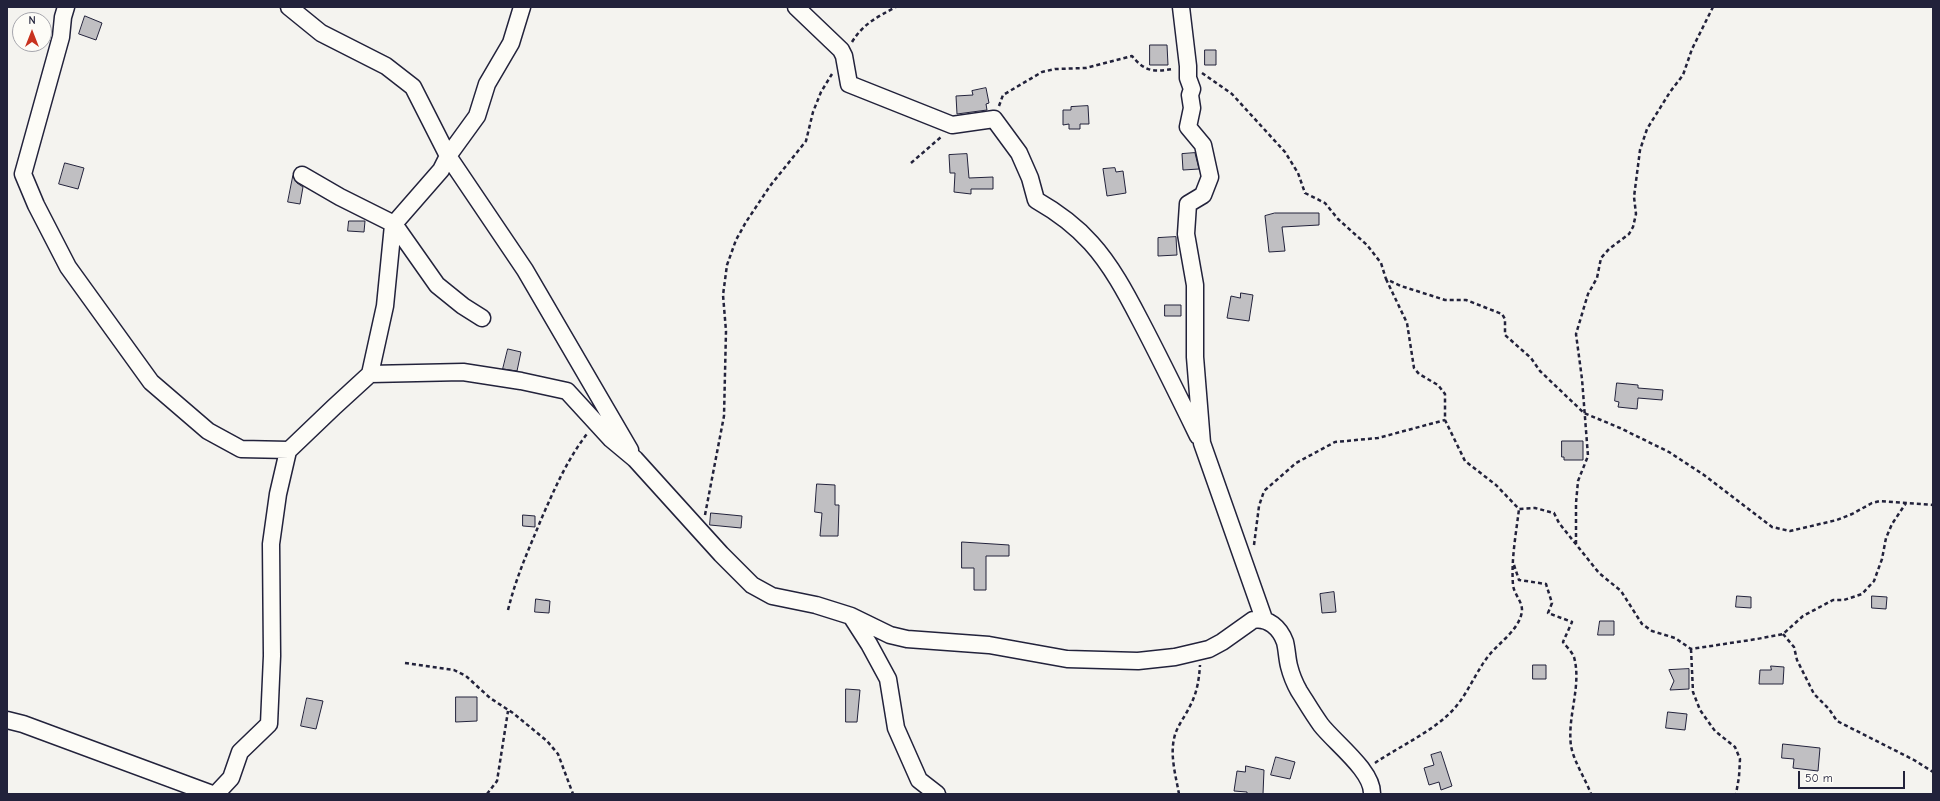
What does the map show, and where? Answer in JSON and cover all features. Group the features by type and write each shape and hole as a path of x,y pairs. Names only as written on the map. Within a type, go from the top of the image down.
{"street":[{"path":"66,7 63,17 61,37 24,174 36,205 68,267 151,382 208,431 241,449 289,450"},
{"path":"289,7 321,32 386,66 413,88 448,156 525,270 635,459"},
{"path":"216,794 231,778 240,752 269,724 272,656 271,544 278,494 289,450 334,406 370,374 385,306 393,225 418,194 441,170 448,156 477,116 487,84 511,43 522,7"},
{"path":"796,7 841,50 844,56 849,84 952,125 994,119 1019,153 1030,178 1036,200 1060,214 1090,242 1103,257 1130,301 1202,443 1264,619"},
{"path":"1181,7 1188,78 1192,89 1190,95 1192,108 1188,127 1203,145 1210,176 1203,196 1188,204 1186,234 1196,285 1195,357 1202,443"},
{"path":"302,175 340,197 382,217 393,225 437,286 482,318"},
{"path":"370,374 463,372 521,381 567,391 598,423 611,439 635,459 701,532 752,585 762,592 772,596 851,616 890,635 906,639 990,646 1066,660 1138,661 1175,657 1202,651 1222,642 1253,620 1264,619 1274,625 1285,642 1289,667 1298,689 1320,725 1363,770 1373,787 1372,794"},
{"path":"851,616 869,644 888,679 896,728 919,780 937,794"},
{"path":"7,720 23,724 212,794"}],"path":[{"path":"701,532 724,416 726,331 724,295 727,265 736,240 770,186 806,142 813,112 821,92 864,25 896,7"},
{"path":"1576,545 1576,503 1578,481 1588,456 1582,379 1576,334 1588,294 1597,278 1601,258 1609,248 1629,234 1633,227 1636,214 1634,197 1640,150 1647,129 1670,92 1683,75 1692,49 1713,7"},
{"path":"994,119 1003,95 1027,80 1055,68 1086,68 1132,56 1140,66 1157,72 1188,66 1199,71 1232,94 1285,152 1298,173 1305,193 1325,203 1338,219 1367,245 1381,263 1386,279 1407,323 1414,368 1419,374 1438,385 1445,394 1445,420 1465,460 1496,485 1519,509 1535,508 1554,513 1576,545 1599,573 1622,591 1642,624 1652,631 1675,638 1691,649 1783,634 1803,616 1833,600 1844,600 1862,594 1874,581 1882,559 1886,538 1892,524 1907,503"},
{"path":"911,163 926,151 952,125"},
{"path":"1386,279 1400,286 1445,300 1466,300 1502,314 1505,319 1505,335 1531,358 1545,376 1584,413 1620,428 1669,452 1704,475 1772,527 1790,531 1837,520 1872,503 1880,501 1933,505"},
{"path":"1253,548 1264,491 1296,463 1335,442 1378,438 1445,420"},
{"path":"508,610 521,565 550,497 580,442 598,423"},
{"path":"1363,770 1439,722 1452,711 1468,689 1486,658 1519,621 1522,611 1513,586 1513,563 1519,509"},
{"path":"1513,563 1519,580 1546,584 1552,603 1548,613 1572,622 1563,642 1574,656 1576,681 1571,720 1571,745 1576,762 1591,794"},
{"path":"1783,634 1794,647 1797,660 1814,694 1829,709 1837,721 1914,760 1933,772"},
{"path":"1691,649 1693,692 1700,710 1715,731 1735,747 1740,759 1736,794"},
{"path":"1179,794 1174,761 1174,739 1177,729 1191,706 1198,686 1202,651"},
{"path":"405,663 454,670 466,676 483,693 553,747 563,764 572,794"},
{"path":"487,794 497,781 508,711"}],"building":[{"path":"85,16 102,23 96,40 79,34"},
{"path":"1150,45 1167,45 1168,65 1150,65"},
{"path":"1205,50 1216,50 1216,65 1205,65"},
{"path":"986,88 989,103 986,104 987,110 957,114 956,96 973,95 972,91"},
{"path":"1088,106 1089,124 1080,124 1080,129 1069,129 1069,124 1063,125 1063,110 1071,110 1071,107"},
{"path":"1195,153 1199,169 1183,170 1182,154"},
{"path":"967,154 969,178 993,177 993,189 971,189 971,194 954,192 955,173 950,173 949,155"},
{"path":"65,163 84,168 78,189 59,184"},
{"path":"1115,168 1116,172 1123,171 1126,193 1107,196 1103,169"},
{"path":"293,176 297,183 303,187 300,204 288,202"},
{"path":"1275,213 1319,213 1319,225 1282,227 1285,251 1269,252 1265,216"},
{"path":"349,221 365,221 364,232 348,231"},
{"path":"1176,237 1177,255 1158,256 1158,238"},
{"path":"1241,293 1253,295 1249,321 1227,318 1231,296 1240,298"},
{"path":"1165,305 1181,305 1181,316 1165,316"},
{"path":"508,349 521,352 517,371 503,369"},
{"path":"1617,383 1638,385 1638,388 1663,390 1662,400 1638,398 1637,409 1618,407 1619,402 1615,401"},
{"path":"1562,441 1583,441 1583,460 1564,460 1564,457 1562,457"},
{"path":"817,484 835,485 835,505 839,505 838,536 820,536 822,513 815,512"},
{"path":"711,513 742,516 741,528 710,525"},
{"path":"523,515 535,516 535,527 523,526"},
{"path":"962,542 1009,545 1009,556 986,556 986,590 974,590 974,568 962,568"},
{"path":"1334,592 1336,612 1322,613 1320,594"},
{"path":"1737,596 1751,597 1751,608 1736,607"},
{"path":"1872,596 1887,597 1886,609 1872,608"},
{"path":"536,599 550,601 549,613 535,612"},
{"path":"1600,621 1614,621 1614,635 1598,635"},
{"path":"1533,665 1546,665 1546,679 1533,679"},
{"path":"1771,666 1784,667 1783,684 1759,684 1760,670 1771,670"},
{"path":"1689,669 1689,689 1670,690 1674,681 1669,670"},
{"path":"846,689 860,690 857,722 846,722"},
{"path":"456,697 477,697 477,721 456,722"},
{"path":"307,698 323,701 316,729 301,726"},
{"path":"1668,712 1687,714 1685,730 1666,728"},
{"path":"1783,744 1820,748 1818,771 1793,768 1794,759 1782,758"},
{"path":"1441,752 1452,786 1441,790 1439,782 1429,785 1424,768 1434,765 1431,755"},
{"path":"1276,757 1295,762 1290,779 1271,775"},
{"path":"1246,766 1264,770 1263,794 1247,794 1247,792 1234,791 1237,771 1245,772"}]}
